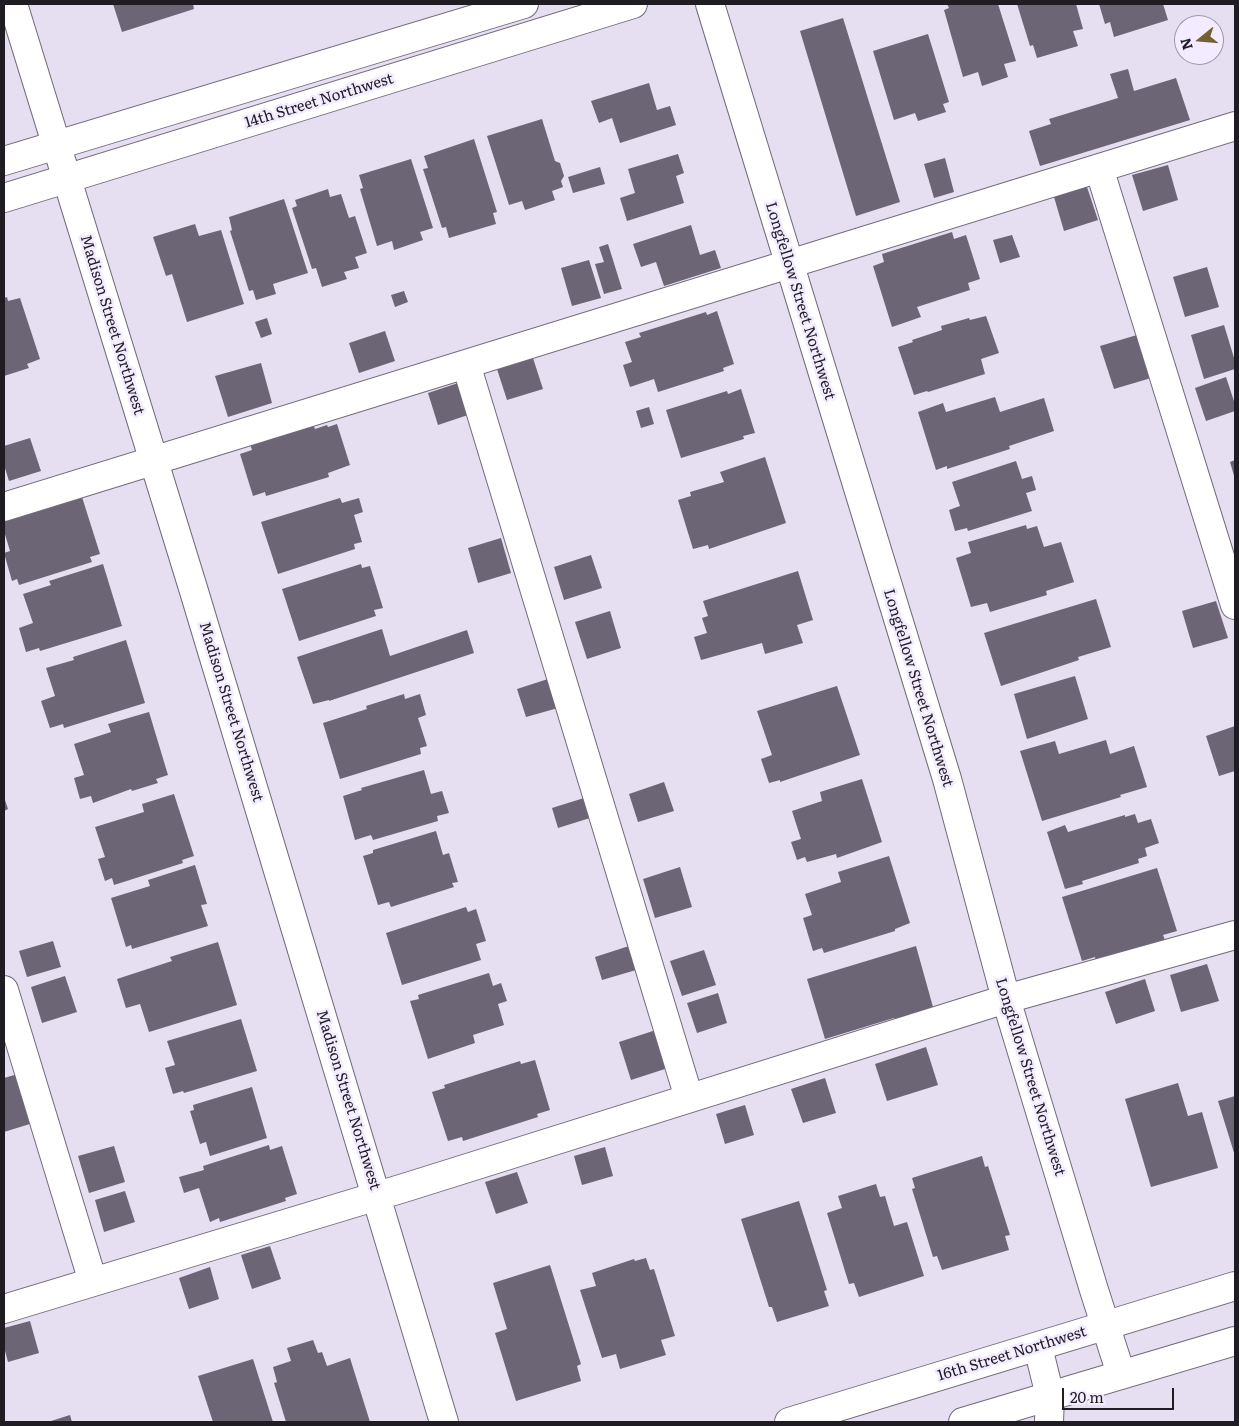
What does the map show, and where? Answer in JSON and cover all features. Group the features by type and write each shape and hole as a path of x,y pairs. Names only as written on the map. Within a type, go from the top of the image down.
{"street":[{"name":"Madison Street Northwest","path":"13,4 154,462 444,1422"},
{"path":"4,160 524,4"},
{"name":"14th Street Northwest","path":"4,198 633,4"},
{"name":"Longfellow Street Northwest","path":"710,4 947,780 1006,999 1121,1374"},
{"path":"4,507 1235,126"},
{"path":"1099,168 1235,606"},
{"path":"466,364 689,1098"},
{"path":"4,1309 377,1196 1006,999 1235,935"},
{"path":"4,990 93,1282"},
{"name":"16th Street Northwest","path":"789,1422 1235,1286"},
{"path":"962,1422 1049,1409 1121,1374 1235,1341"},
{"path":"1038,1347 1049,1409"}],"building":[{"path":"113,4 193,4 194,9 122,32"},
{"path":"947,4 998,4 1016,61 1004,64 1008,77 982,86 978,72 963,77 944,10 949,8"},
{"path":"1017,4 1076,4 1083,29 1073,31 1078,46 1037,58 1033,45 1030,46"},
{"path":"1099,4 1163,4 1168,20 1114,37 1110,22 1105,24"},
{"path":"843,18 900,202 856,216 800,31"},
{"path":"928,34 949,102 943,104 946,112 918,121 915,113 894,120 873,51"},
{"path":"1128,69 1134,91 1176,78 1190,120 1040,166 1029,131 1051,124 1049,119 1118,98 1110,74"},
{"path":"649,83 657,110 670,106 676,125 620,143 612,118 599,123 591,101"},
{"path":"542,119 555,161 560,163 564,176 561,181 563,187 552,191 555,200 525,210 522,201 509,205 487,136"},
{"path":"474,139 497,212 493,213 496,224 449,238 446,227 442,228 423,169 428,168 424,156"},
{"path":"678,154 684,173 676,176 684,203 627,221 620,198 635,193 628,169"},
{"path":"945,158 954,192 934,198 924,164"},
{"path":"411,159 433,228 420,232 423,240 394,250 392,241 377,246 360,189 363,188 359,175"},
{"path":"1168,165 1178,200 1143,211 1132,175"},
{"path":"600,167 605,184 573,193 568,177"},
{"path":"1087,187 1098,220 1064,231 1054,197"},
{"path":"328,189 330,197 341,194 349,218 355,216 367,253 355,257 359,268 344,272 347,279 322,287 316,268 312,269 292,208 297,206 295,200"},
{"path":"284,199 308,273 273,284 276,294 256,300 253,290 249,291 230,231 232,230 229,217"},
{"path":"195,224 199,236 221,230 244,304 187,322 172,274 166,276 153,237"},
{"path":"691,225 700,255 715,250 721,268 664,286 656,262 641,267 633,244"},
{"path":"952,232 954,239 966,235 980,279 968,283 970,290 917,307 921,317 892,327 873,266 884,262 882,254"},
{"path":"1012,235 1020,257 1000,263 993,240"},
{"path":"608,244 622,289 604,294 595,264 604,262 599,247"},
{"path":"589,260 601,298 572,306 561,268"},
{"path":"1207,267 1219,307 1185,317 1173,277"},
{"path":"404,291 408,302 395,307 391,295"},
{"path":"7,297 8,301 20,298 40,359 27,364 29,368 4,376 4,298"},
{"path":"717,311 734,364 723,368 724,371 658,392 654,379 630,387 623,365 632,362 625,342 641,337 639,333 706,312 707,315"},
{"path":"986,316 999,353 981,359 985,374 914,395 898,347 942,330 941,326 969,318 970,320"},
{"path":"267,318 272,334 261,338 255,322"},
{"path":"1224,325 1235,361 1235,369 1204,379 1191,335"},
{"path":"385,331 395,361 359,373 349,343"},
{"path":"1137,335 1151,378 1114,389 1100,346"},
{"path":"532,355 543,389 507,400 496,366"},
{"path":"261,363 272,403 228,417 215,376"},
{"path":"1226,377 1235,404 1235,411 1206,421 1195,388"},
{"path":"458,383 468,415 438,425 428,393"},
{"path":"741,389 755,433 743,436 744,439 681,458 666,410 727,391 728,394"},
{"path":"995,397 1000,412 1044,398 1054,431 1009,446 1010,449 947,469 947,466 936,470 918,412 943,403 946,412"},
{"path":"649,407 654,424 641,428 636,411"},
{"path":"313,424 315,429 337,424 350,465 328,473 329,477 266,496 265,492 253,496 240,454 252,450 250,444"},
{"path":"30,438 41,471 9,481 4,465 4,446"},
{"path":"765,457 786,523 709,549 708,545 693,549 678,500 691,496 690,492 724,482 720,472"},
{"path":"1235,460 1235,479 1230,462"},
{"path":"1016,461 1022,479 1032,476 1036,490 1026,493 1032,511 968,531 967,528 955,531 949,510 960,506 952,482"},
{"path":"82,497 100,554 90,557 92,562 19,585 17,579 12,581 4,553 10,551 4,531 4,519 39,507 40,510"},
{"path":"340,498 342,503 359,498 363,512 354,515 362,542 354,544 355,549 278,574 261,522"},
{"path":"1026,525 1027,529 1037,526 1044,547 1061,542 1074,582 1046,591 1047,595 990,612 987,603 971,607 956,558 971,553 968,542"},
{"path":"501,538 511,573 478,583 468,548"},
{"path":"591,555 602,588 564,600 554,567"},
{"path":"103,564 122,626 40,651 39,648 26,652 19,628 33,623 23,594 51,585 49,581"},
{"path":"361,564 362,568 370,566 383,608 374,610 376,616 299,641 282,589"},
{"path":"798,571 813,620 797,625 803,643 765,654 762,643 701,660 694,637 707,633 702,618 708,616 703,601"},
{"path":"1096,599 1111,647 1078,657 1079,660 1001,686 984,633"},
{"path":"1216,601 1228,638 1193,648 1182,611"},
{"path":"610,611 621,648 587,659 575,622"},
{"path":"382,629 390,656 467,630 474,653 329,701 313,704 297,657"},
{"path":"126,640 145,703 64,728 63,724 50,728 41,701 55,696 46,668 74,660 73,657"},
{"path":"1075,676 1088,719 1027,739 1014,694"},
{"path":"548,679 558,708 526,717 517,689"},
{"path":"837,686 860,755 780,782 780,780 769,783 761,759 772,755 757,711"},
{"path":"404,694 405,699 420,694 426,715 418,718 427,746 420,748 421,754 340,779 323,723 367,709 366,706"},
{"path":"149,712 168,775 156,779 158,783 132,791 131,789 93,803 91,796 80,799 74,778 84,775 74,744 111,732 108,724"},
{"path":"1235,726 1235,771 1219,776 1206,736"},
{"path":"1106,740 1110,754 1134,746 1147,787 1120,795 1121,797 1042,821 1020,751 1055,741 1059,754"},
{"path":"424,770 431,794 442,791 449,813 437,816 438,821 373,840 371,835 355,840 343,796 362,790 361,788"},
{"path":"862,779 882,842 837,858 836,854 807,862 805,857 797,860 791,842 801,839 792,811 822,801 820,792"},
{"path":"664,782 674,811 638,822 629,794"},
{"path":"174,794 194,856 182,860 183,863 114,885 112,878 105,881 98,859 105,857 95,827 144,812 142,804"},
{"path":"4,797 8,809 4,811"},
{"path":"584,798 590,818 558,828 552,808"},
{"path":"1135,814 1138,823 1151,819 1159,843 1145,848 1147,856 1138,859 1139,863 1082,881 1083,884 1065,889 1047,832 1065,825 1068,832 1125,815 1125,817"},
{"path":"436,831 443,855 449,853 458,882 452,883 454,887 391,907 389,902 378,905 363,856 373,853 373,850"},
{"path":"889,856 910,923 895,929 895,931 824,953 822,948 813,951 803,918 812,915 805,894 841,882 838,872"},
{"path":"195,865 207,904 201,905 208,926 132,949 131,945 126,947 111,898 150,886 148,880"},
{"path":"680,867 692,907 655,918 643,879"},
{"path":"1157,868 1177,931 1163,935 1165,940 1096,961 1095,957 1082,961 1062,897"},
{"path":"466,907 468,912 476,909 486,941 476,944 481,960 402,985 386,933"},
{"path":"53,941 61,967 27,977 19,951"},
{"path":"218,942 237,1005 149,1032 140,1004 126,1008 117,979 172,961 170,957"},
{"path":"629,946 636,970 602,980 595,957"},
{"path":"916,946 933,1007 896,1021 894,1018 825,1039 807,979"},
{"path":"704,950 716,985 682,996 670,961"},
{"path":"1207,964 1219,1001 1181,1012 1170,975"},
{"path":"489,973 493,986 501,983 507,1001 498,1004 504,1025 473,1035 475,1043 428,1059 410,1001 419,999 418,995"},
{"path":"65,976 77,1012 42,1023 31,987"},
{"path":"1145,979 1155,1011 1116,1024 1105,992"},
{"path":"718,993 727,1023 697,1033 687,1003"},
{"path":"241,1019 257,1071 184,1093 183,1091 173,1094 165,1068 175,1065 167,1041"},
{"path":"656,1030 668,1068 631,1080 619,1042"},
{"path":"926,1047 938,1085 887,1101 875,1064"},
{"path":"535,1060 550,1110 537,1114 538,1117 463,1141 462,1137 448,1141 432,1092 445,1088 444,1085 520,1061 521,1064"},
{"path":"18,1074 33,1123 4,1132 4,1078"},
{"path":"825,1078 836,1113 803,1123 791,1089"},
{"path":"1178,1083 1188,1116 1202,1112 1218,1168 1151,1187 1125,1099"},
{"path":"252,1087 267,1138 210,1156 206,1142 200,1144 190,1111 194,1110 193,1105"},
{"path":"1235,1096 1235,1156 1218,1101"},
{"path":"745,1105 754,1135 725,1144 716,1114"},
{"path":"269,1145 270,1150 282,1146 297,1194 285,1198 286,1201 220,1222 219,1218 210,1222 199,1188 184,1193 179,1177 204,1170 203,1166"},
{"path":"114,1146 125,1182 89,1193 78,1156"},
{"path":"605,1147 613,1176 582,1185 574,1156"},
{"path":"982,1156 985,1167 988,1166 1010,1235 1005,1236 1009,1250 942,1270 937,1256 933,1257 912,1189 915,1188 912,1178"},
{"path":"517,1172 528,1203 496,1214 485,1182"},
{"path":"876,1184 880,1197 885,1196 894,1226 907,1222 924,1276 859,1297 854,1283 849,1284 827,1213 842,1208 838,1196"},
{"path":"125,1191 135,1222 104,1232 95,1200"},
{"path":"799,1201 827,1290 824,1291 829,1306 777,1322 772,1307 769,1307 741,1219"},
{"path":"270,1246 281,1279 252,1289 241,1255"},
{"path":"646,1258 650,1270 654,1269 675,1336 661,1340 666,1355 620,1369 616,1354 602,1358 580,1290 596,1286 592,1273 634,1259 635,1261"},
{"path":"550,1265 581,1364 577,1366 581,1381 516,1401 495,1333 507,1329 493,1283"},
{"path":"210,1267 219,1299 189,1309 179,1278"},
{"path":"30,1321 39,1353 8,1362 4,1347 4,1328"},
{"path":"313,1340 318,1353 322,1352 327,1366 350,1358 370,1422 286,1422 274,1383 277,1382 273,1367 291,1361 287,1348"},
{"path":"253,1359 273,1422 213,1422 198,1376"},
{"path":"70,1415 72,1422 48,1422"}]}
